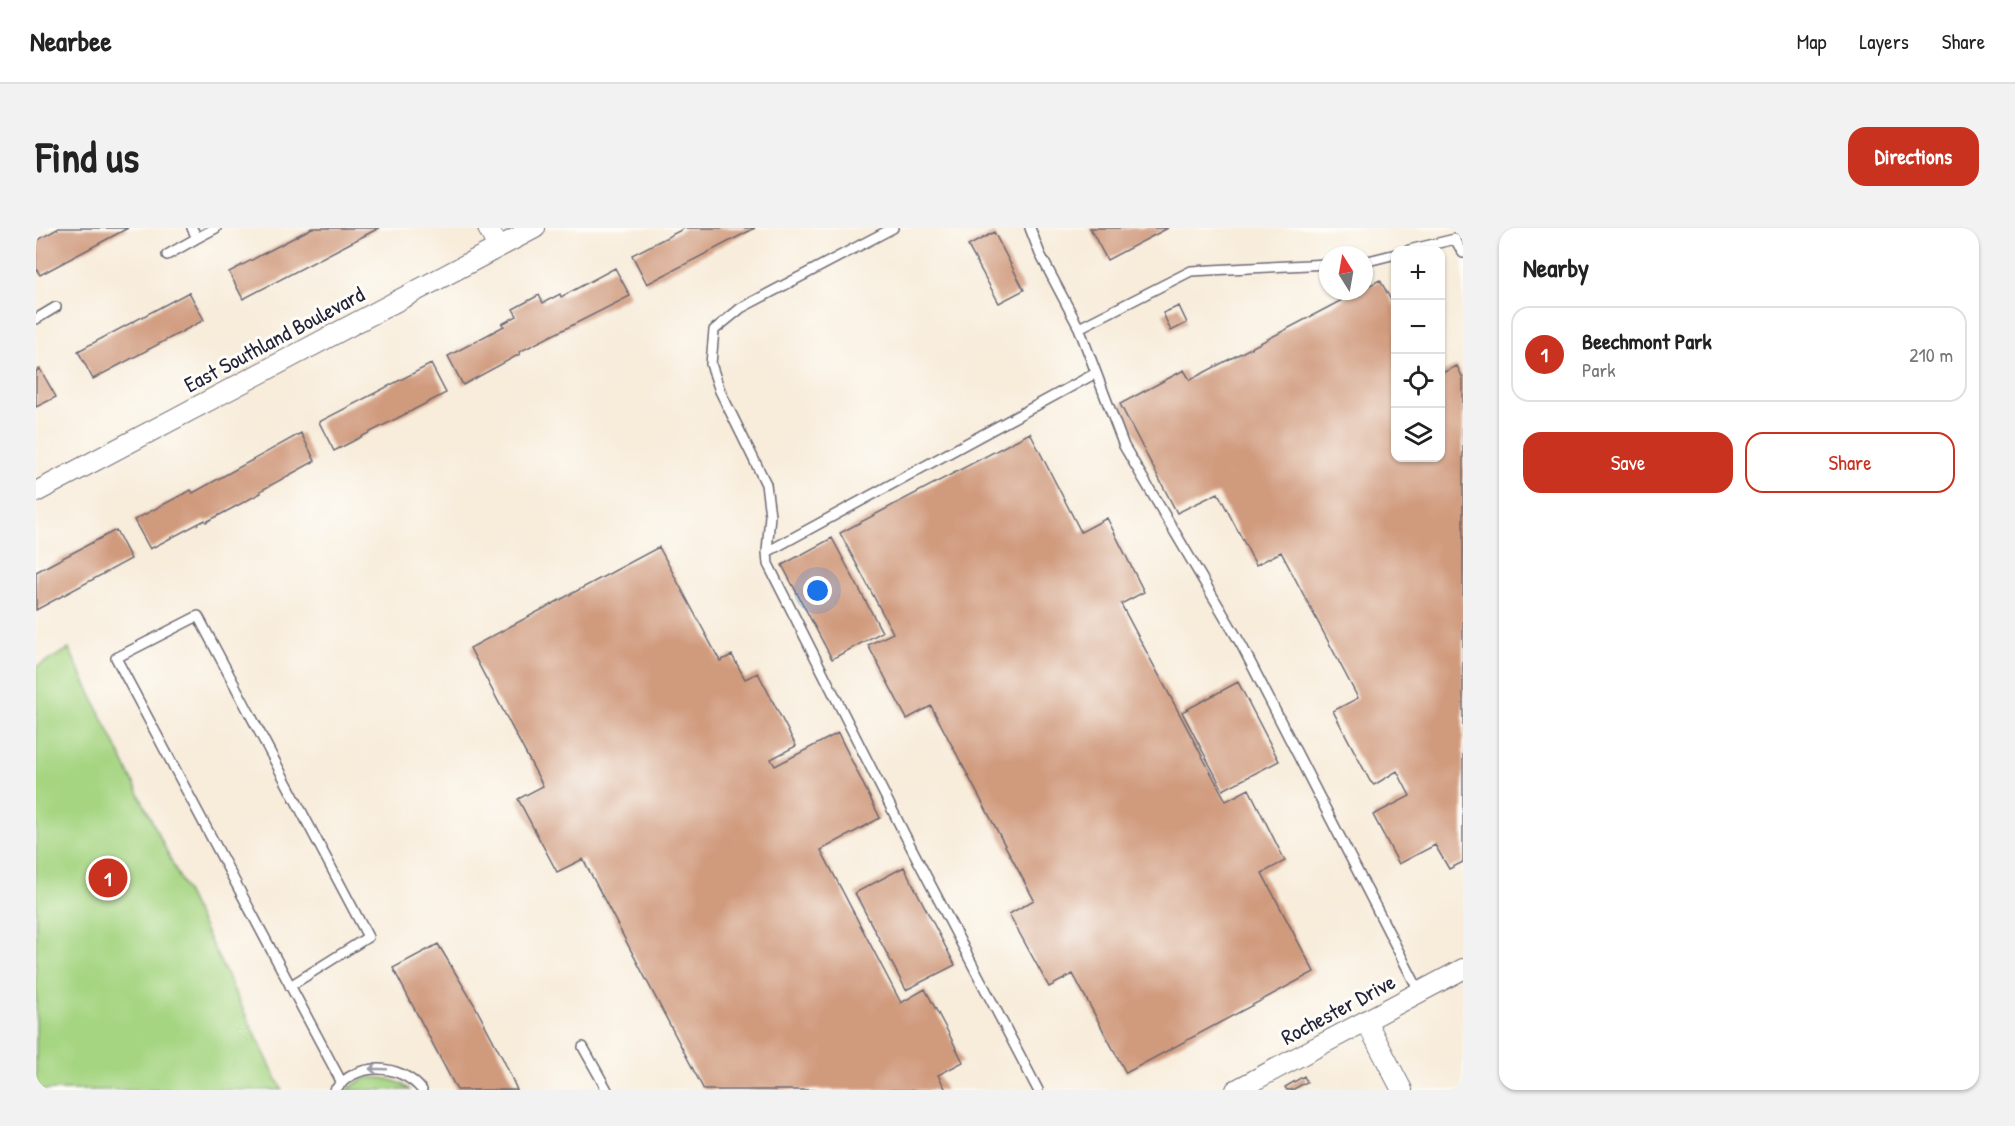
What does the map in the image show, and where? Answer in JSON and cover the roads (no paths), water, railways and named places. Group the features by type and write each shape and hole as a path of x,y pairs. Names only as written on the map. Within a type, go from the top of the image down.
{"street":[{"path":"488,228 498,247"},
{"name":"East Southland Boulevard","path":"36,492 535,228"},
{"name":"Rochester Drive","path":"1236,1090 1463,969"},
{"path":"1366,1021 1402,1090"}],"lane":[{"path":"192,228 197,238"},
{"path":"167,255 216,228"},
{"path":"893,228 741,308 714,330 711,364 720,391 766,484 770,515 768,564 912,849 1038,1090"},
{"path":"1030,228 1040,254 1079,328 1124,446 1242,646 1420,993"},
{"path":"1449,228 1463,253"},
{"path":"1426,246 1455,239"},
{"path":"1373,260 1391,255"},
{"path":"1079,328 1191,271 1319,264"},
{"path":"36,319 56,307"},
{"path":"767,552 1096,373"},
{"path":"290,986 368,937 198,616 116,658 290,986 338,1087 351,1075 367,1069 384,1069 401,1073 422,1090"},
{"path":"583,1047 607,1090"}],"place":[{"name":"Beechmont Park","path":"108,878"}]}
